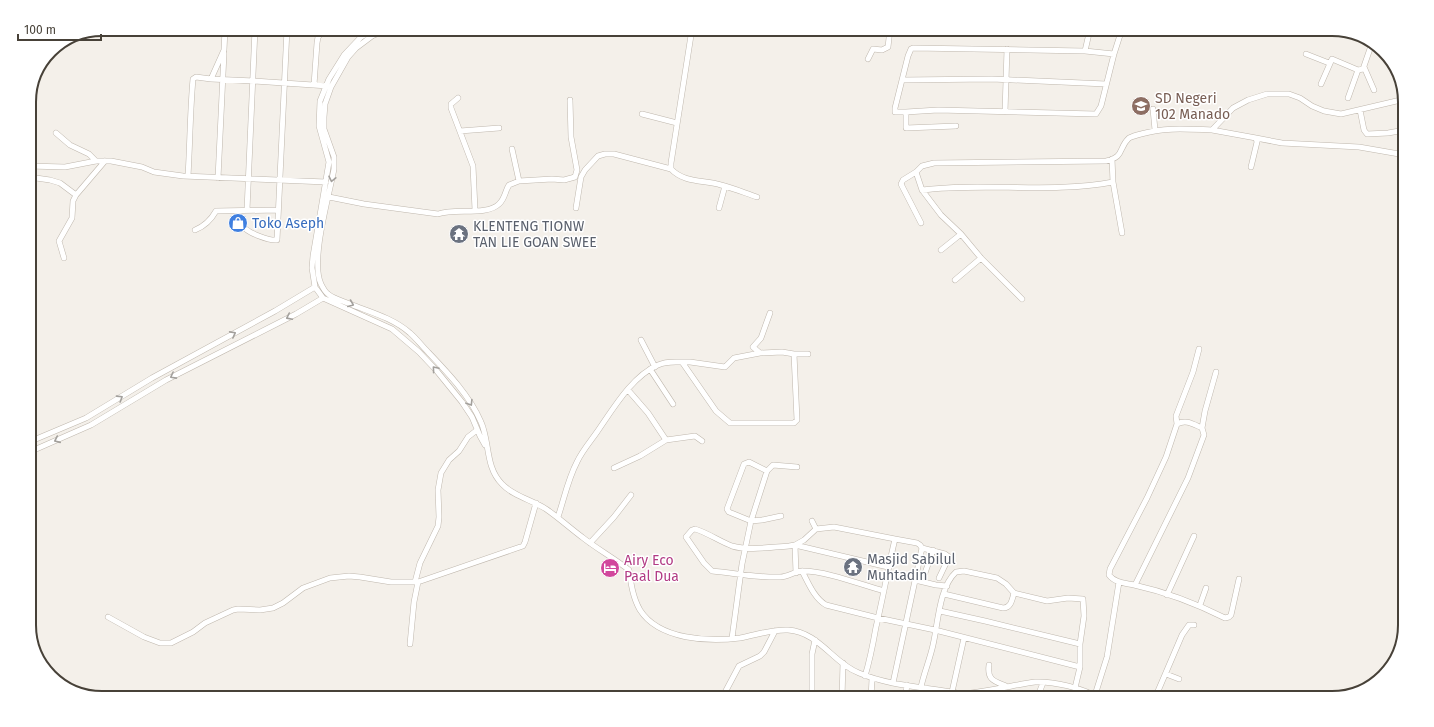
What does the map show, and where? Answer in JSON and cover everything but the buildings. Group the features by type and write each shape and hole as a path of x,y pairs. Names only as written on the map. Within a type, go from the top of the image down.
{"street":[{"path":"218,178 225,36"},
{"path":"247,210 255,36"},
{"path":"241,217 243,227 246,230 268,239 276,240 278,234 287,36"},
{"path":"314,85 317,43 320,36"},
{"path":"364,36 344,55 320,101 318,118 319,126 329,159 312,256 315,287 323,298 392,328 419,352 436,370 472,417 487,448"},
{"path":"372,36 356,48 348,57 328,86 325,104 324,128 334,157 334,169 320,242 317,267 318,276 323,289 327,294 384,317 410,333 467,397 479,417 484,432 488,459 501,484 558,517 590,543 629,570 634,598 650,622 662,629 681,635 711,639 732,638 788,630 805,634 815,640 851,670 872,679 944,691"},
{"path":"671,169 670,162 691,36"},
{"path":"868,59 873,49 882,50 888,47 889,36"},
{"path":"1085,50 1088,36"},
{"path":"1114,54 1085,50 913,48 908,56 895,112 938,110 1096,114 1099,112 1101,106 1120,36"},
{"path":"1370,48 1364,67 1374,90"},
{"path":"1005,112 1007,49"},
{"path":"211,79 224,50"},
{"path":"1306,54 1329,63"},
{"path":"1321,84 1329,63 1333,59 1358,70"},
{"path":"1348,98 1358,70 1364,67"},
{"path":"188,176 193,80 196,77 328,86"},
{"path":"902,80 1007,80 1106,84"},
{"path":"1212,130 1233,108 1248,100 1267,94 1289,94 1300,98 1318,109 1341,114 1398,101"},
{"path":"458,98 451,104 451,108 473,166 475,210"},
{"path":"329,196 364,204 438,214 450,211 489,209 498,205 504,198 506,189 509,185 519,182 552,179 564,180 575,177 577,170 571,137 570,100"},
{"path":"1153,109 1155,130"},
{"path":"1360,110 1364,130 1367,134 1388,134 1398,132"},
{"path":"906,112 906,128 956,126"},
{"path":"642,114 677,123"},
{"path":"460,131 499,128"},
{"path":"921,223 901,184 903,180 916,172 922,166 934,163 1087,162 1112,160 1119,155 1128,139 1155,130 1174,128 1212,130 1282,143 1359,147 1398,154"},
{"path":"56,133 70,145 89,154 96,161"},
{"path":"1251,167 1257,142 1256,138"},
{"path":"512,149 519,182"},
{"path":"576,208 581,177 598,156 605,154 614,154 671,169 677,175 686,179 725,186 757,197"},
{"path":"1112,160 1113,182 1122,233"},
{"path":"36,166 65,167 96,161 105,161 119,162 142,167 154,172 188,176 326,182"},
{"path":"64,258 59,241 72,218 73,201 76,195 105,161"},
{"path":"916,172 922,190 941,215 961,234 981,258 1022,299"},
{"path":"36,178 60,183 76,195"},
{"path":"922,190 984,186 1070,188 1113,182"},
{"path":"719,208 725,186"},
{"path":"195,230 204,226 216,211 278,210"},
{"path":"941,250 961,234"},
{"path":"955,280 981,258"},
{"path":"36,439 86,418 152,378 275,311 315,287"},
{"path":"36,449 91,425 166,380 296,314 323,298"},
{"path":"760,353 753,347 761,338 770,313"},
{"path":"641,340 653,368 673,404"},
{"path":"1199,349 1193,372 1176,416 1177,424 1166,456 1147,498 1110,569 1109,575 1112,579 1119,582 1135,585 1200,605 1225,618 1231,615 1239,579"},
{"path":"558,517 572,473 581,453 628,390 653,368 667,362 690,362 724,367 732,359 760,353 782,352 808,354"},
{"path":"682,362 716,411 730,423 794,423 797,420 794,354"},
{"path":"1135,585 1188,478 1204,435 1202,428 1205,411 1216,372"},
{"path":"450,388 456,383"},
{"path":"628,390 648,413 666,440"},
{"path":"86,418 91,425"},
{"path":"1177,424 1187,421 1202,428"},
{"path":"410,644 416,582 420,563 438,526 438,490 441,472 449,460 459,451 468,437 477,430"},
{"path":"614,468 640,456 666,440 695,436 702,441"},
{"path":"767,471 749,462 744,464 726,507 729,512 751,521 781,516"},
{"path":"732,638 745,548 751,521 767,471 773,465 797,467"},
{"path":"590,543 631,494"},
{"path":"108,616 144,637 160,643 171,643 188,635 206,623 233,610 260,610 273,608 283,603 303,588 330,578 360,577 391,582 416,582 523,546 526,542 536,503"},
{"path":"812,520 816,529"},
{"path":"795,545 804,540 816,529 830,527 843,528 917,543 922,548 933,550 949,557 939,578"},
{"path":"884,591 831,576 802,571 779,578 740,576 712,571 709,570 686,537 692,530 695,529 712,535 732,546 745,548 795,545 888,567"},
{"path":"1167,595 1194,536"},
{"path":"865,676 895,539"},
{"path":"795,545 796,573"},
{"path":"892,683 922,548"},
{"path":"925,573 933,550"},
{"path":"802,571 821,602 826,605 935,630 1080,667"},
{"path":"921,687 933,646 935,630 944,594 953,574 958,571 964,571 997,578 1006,584 1014,593 1047,601 1068,598 1083,599 1084,616 1080,644 1080,667 1077,689"},
{"path":"915,580 947,586"},
{"path":"1098,691 1107,657 1119,582"},
{"path":"1200,605 1206,588"},
{"path":"944,594 1007,608 1014,593"},
{"path":"940,611 1080,644"},
{"path":"1158,691 1182,635 1189,625 1194,625"},
{"path":"726,691 739,666 760,656 764,652 775,631"},
{"path":"952,691 964,638"},
{"path":"812,691 812,654 815,640"},
{"path":"842,691 843,663"},
{"path":"989,665 988,674 990,678 1007,686"},
{"path":"1166,674 1179,679"},
{"path":"872,679 872,691"},
{"path":"986,691 1007,686 1036,682 1082,691"},
{"path":"1039,691 1042,683"},
{"path":"907,685 907,691"}],"place":[{"name":"SD Negeri 102 Manado","path":"1141,106"},
{"name":"Toko Aseph","path":"238,223"},
{"name":"KLENTENG TIONW TAN LIE GOAN SWEE","path":"459,234"},
{"name":"Masjid Sabilul Muhtadin","path":"853,567"},
{"name":"Airy Eco Paal Dua","path":"610,568"}]}
